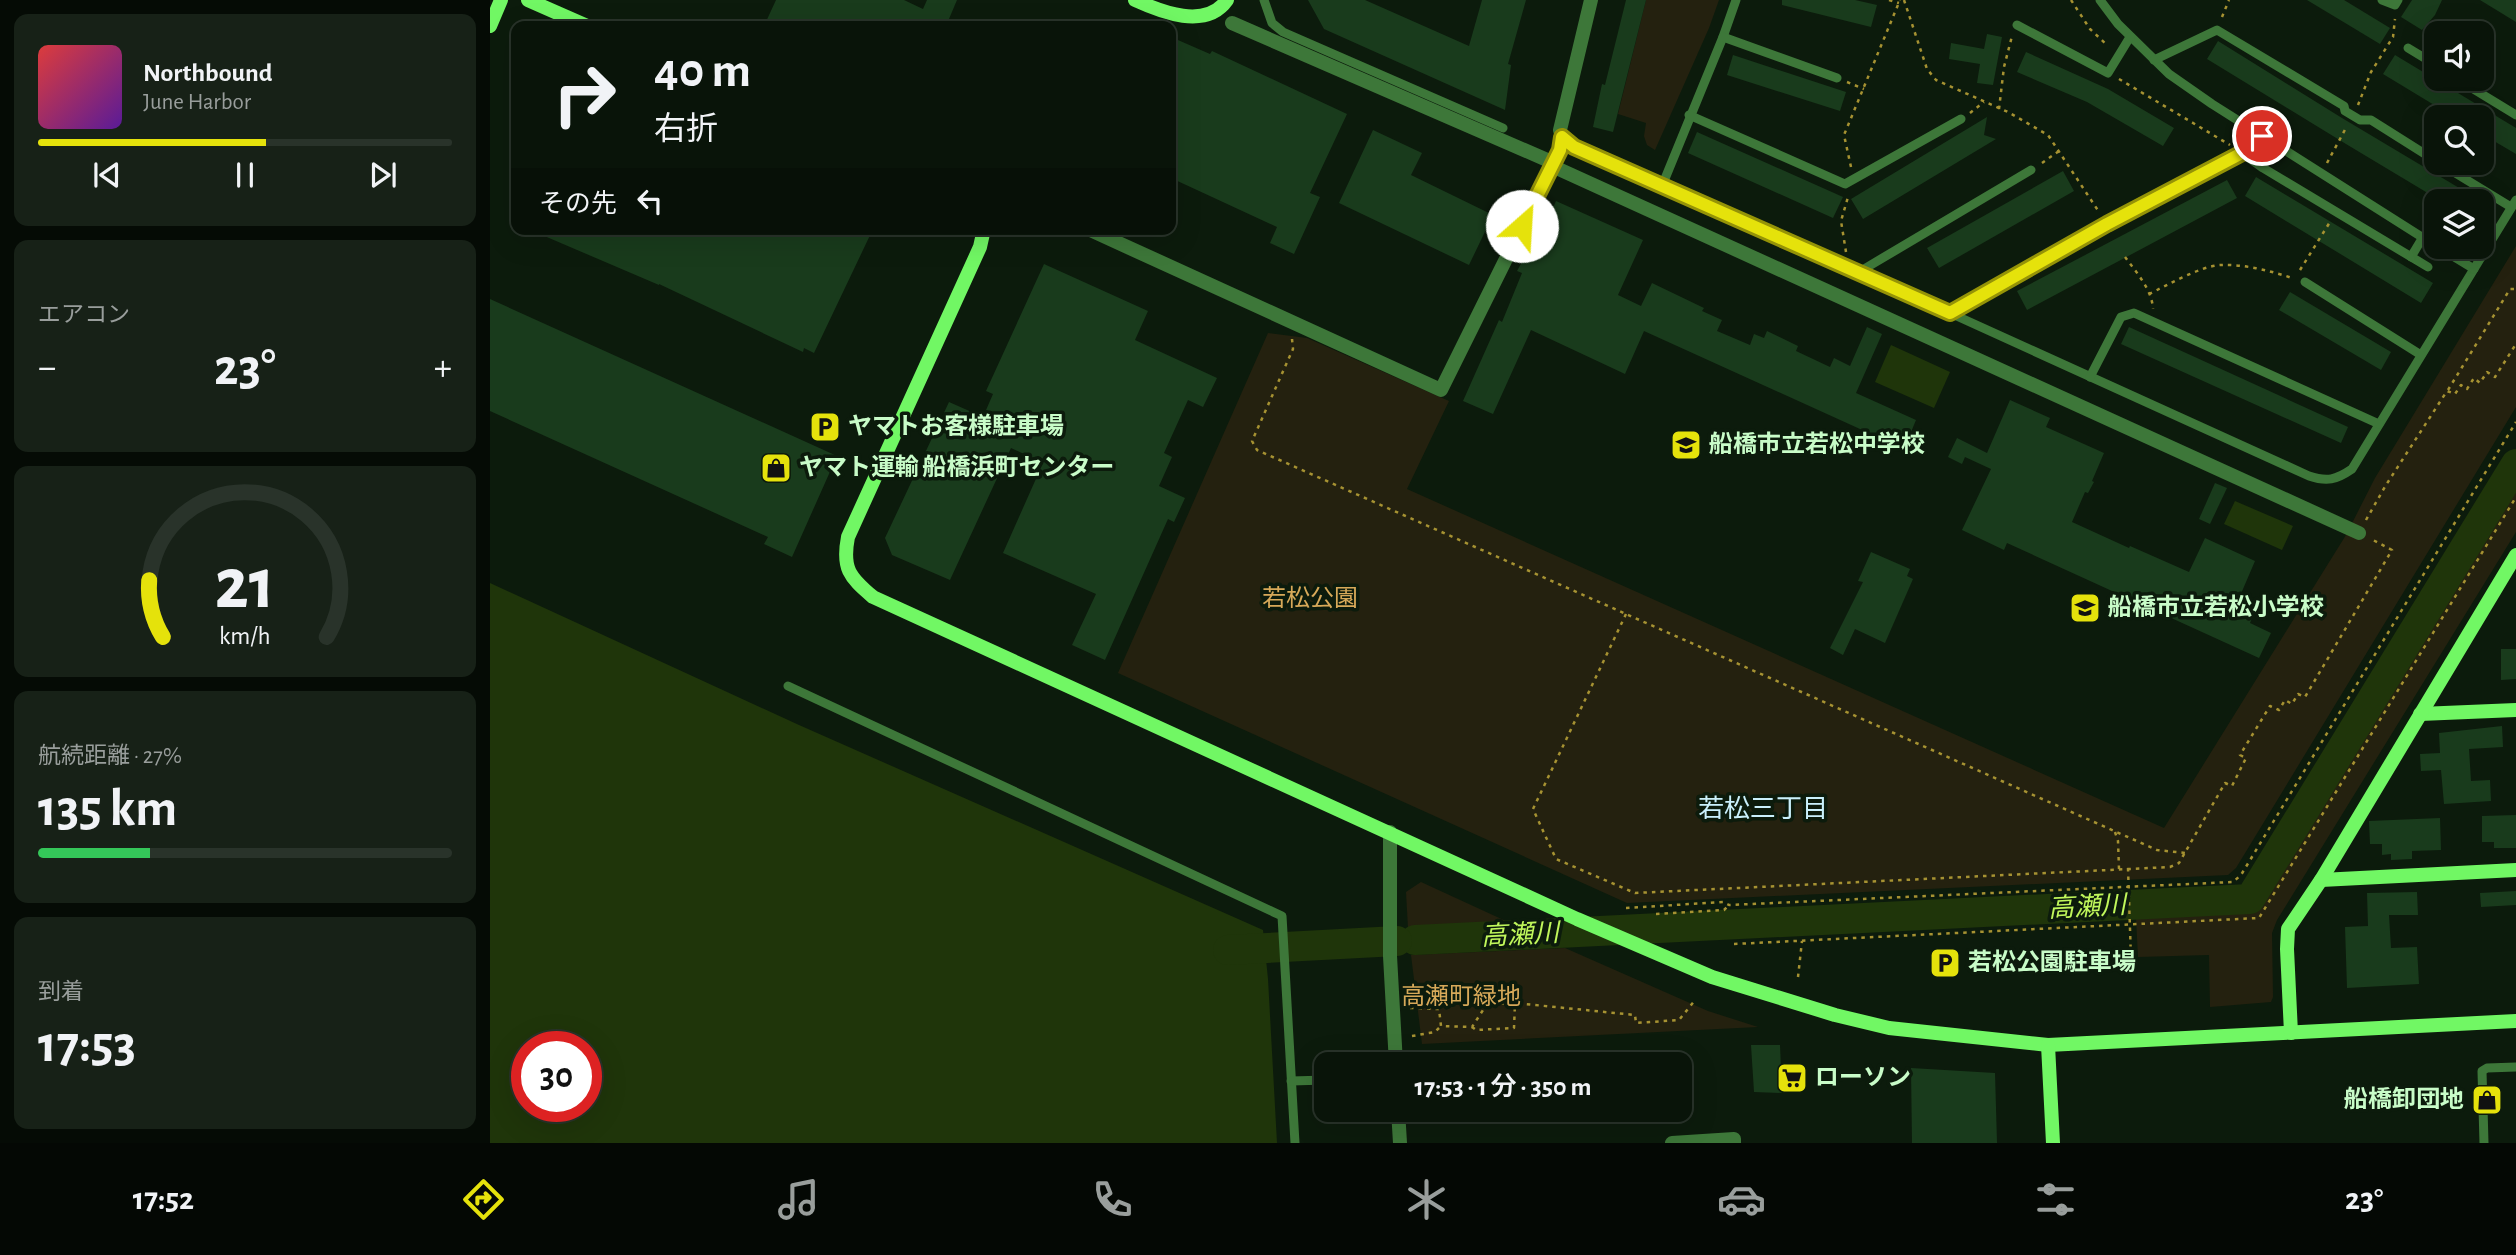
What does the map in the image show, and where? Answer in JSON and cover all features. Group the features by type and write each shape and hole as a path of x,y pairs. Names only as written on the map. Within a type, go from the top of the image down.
{"street":[{"path":"490,26 501,0"},
{"path":"528,0 576,21"},
{"path":"1135,0 1180,16 1214,12 1227,0"},
{"path":"1101,235 1441,390 1560,150 1560,130 1591,0"},
{"path":"1232,23 1553,164 2359,533"},
{"path":"1562,137 1574,147 1662,186"},
{"path":"983,235 980,247 848,537 845,556 848,570 856,583 873,597 1577,919 1712,977 1835,1015 1889,1028 2048,1045 2516,1021"},
{"path":"2291,1032 2288,929 2321,880 2516,555"},
{"path":"2420,714 2516,710"},
{"path":"1390,832 1390,956 1395,1052"},
{"path":"2321,880 2516,870"},
{"path":"2048,1045 2053,1143"},
{"path":"1398,1122 1399,1143"},
{"path":"1672,1143 1734,1139 1734,1143"}],"lane":[{"path":"1264,0 1272,23 1283,32 1503,128"},
{"path":"1736,0 1662,186 2320,480 2331,481 2352,469 2514,203 2462,175"},
{"path":"2100,0 2130,37 2169,74 2423,237 2411,257"},
{"path":"2382,0 2396,3"},
{"path":"2017,25 2108,73 2130,37"},
{"path":"2154,60 2217,30 2344,106 2345,111 2353,116 2360,120 2371,120 2424,153"},
{"path":"1723,37 1837,78"},
{"path":"2408,48 2424,58"},
{"path":"2477,91 2516,115"},
{"path":"1689,115 1844,184 1961,119"},
{"path":"1950,313 2107,224 2242,153 2262,136"},
{"path":"2242,153 2428,267"},
{"path":"1854,270 2031,170"},
{"path":"2458,259 2474,269"},
{"path":"2305,282 2421,355"},
{"path":"2090,377 2121,317 2134,313 2379,424"},
{"path":"789,686 1282,916 1295,1143"},
{"path":"2484,1143 2482,1071 2487,1068 2516,1067"},
{"path":"1291,1082 1314,1081"}],"path":[{"path":"1889,0 1901,1"},
{"path":"2071,0 2090,29 2119,55"},
{"path":"2217,30 2229,0"},
{"path":"1854,270 1841,221 1853,180 1844,135 1901,1"},
{"path":"1901,1 1927,69 1936,80 2033,125 2048,135 2107,224"},
{"path":"2321,173 2353,116 2371,72 2393,37 2396,3"},
{"path":"1999,109 2008,46 2017,25"},
{"path":"2108,73 2242,153"},
{"path":"1837,78 1864,89"},
{"path":"1961,119 1984,102"},
{"path":"2031,170 2059,151"},
{"path":"2149,294 2201,270 2220,265 2271,271 2294,278 2337,212"},
{"path":"2125,257 2149,294 2153,305 2152,321"},
{"path":"1626,614 1533,809 1556,859 1635,893 2170,867 2179,863 2225,783 2232,786 2246,758 2240,755 2270,706 2279,710 2285,700 2292,704 2298,694 2305,697 2392,550 2359,533 2386,485 2510,289 2516,289"},
{"path":"1291,336 1293,349 1252,441 1257,450 2115,832 2157,850 2185,853"},
{"path":"2447,391 2455,394 2461,386 2467,389 2474,378 2480,383 2487,372 2496,377 2516,344"},
{"path":"1626,908 2233,882 2241,875 2516,422"},
{"path":"1734,944 2259,918 2516,496"},
{"path":"2115,832 2119,869"},
{"path":"2128,868 2131,959"},
{"path":"1656,914 1724,909 1729,905"},
{"path":"1798,978 1802,941"},
{"path":"1472,1027 1487,1004 1515,1003 1635,1015 1636,1023 1679,1020 1696,999"},
{"path":"1412,1036 1435,1032 1441,1026 1472,1027 1476,1030 1514,1028 1515,1003"},
{"path":"1410,1008 1439,1009 1441,1026"}],"green space":[{"path":"1646,0 1719,0 1655,150 1647,145 1644,136 1646,123 1618,114"},
{"name":"若松公園","path":"2516,246 2516,407 2236,868 2228,875 1627,903 1118,673 1268,333 1307,338 1449,401 1407,489 2164,828 2346,535 2375,478"},
{"path":"2516,484 2516,532 2277,920 2272,933 2271,1002 2210,1007 2209,955 2138,957 2136,918 2255,911"},
{"name":"高瀬町緑地","path":"1421,882 1508,922 1408,928 1406,892"},
{"name":"高瀬町緑地","path":"1565,948 1708,1011 1758,1027 1422,1044 1411,955"}],"shaded area":[{"path":"1891,345 1950,372 1934,408 1875,382"},
{"path":"2235,501 2293,526 2282,550 2224,524"},
{"path":"490,583 799,725 1263,930 1277,1143 490,1143"}],"building":[{"path":"776,0 904,0 923,9 927,0 957,0 948,21 766,21"},
{"path":"1308,0 1365,0 1469,46 1482,0 1526,0 1508,64 1511,65 1505,110 1324,29"},
{"path":"1626,0 1646,0 1613,132 1593,127 1602,84 1605,85"},
{"path":"1782,0 1855,0 1877,5 1871,27 1782,5"},
{"path":"2307,0 2344,0 2390,28 2380,44"},
{"path":"2412,0 2442,0 2435,15 2430,21 2424,21 2422,30 2401,17"},
{"path":"2480,0 2516,0 2516,22"},
{"path":"1987,34 2002,37 1993,85 1977,83 1980,64 1949,59 1951,43 1984,49"},
{"path":"1176,39 1210,54 1212,51 1347,114 1310,193 1320,197 1294,254 1270,243 1277,227 1176,180"},
{"path":"2218,41 2424,167 2424,175 2437,175 2461,189 2424,191 2207,59"},
{"path":"2026,52 2108,89 2174,128 2163,146 2087,102 2017,72"},
{"path":"1733,55 1846,92 1840,111 1727,75"},
{"path":"2395,55 2424,72 2424,91 2455,91 2478,105 2434,105 2383,74"},
{"path":"2494,115 2516,128 2516,154 2494,141"},
{"path":"1987,117 1984,135 1996,139 1863,219 1851,199"},
{"path":"1373,130 1422,153 1411,175 1493,215 1469,265 1339,203"},
{"path":"1697,132 1843,197 1833,218 1688,153"},
{"path":"2063,171 2074,191 1939,268 1927,248"},
{"path":"2256,177 2433,283 2421,303 2245,196"},
{"path":"2227,180 2237,198 2027,310 2017,291"},
{"path":"1556,201 1643,240 1618,295 1641,306 1652,283 1704,308 1702,311 1722,320 1717,331 1750,345 1754,334 1764,338 1767,331 1798,346 1796,351 1830,367 1834,358 1850,366 1867,327 1882,334 1856,393 1916,420 1904,449 1644,331 1625,374 1531,330 1493,414 1463,401 1499,320 1502,322 1522,273 1517,271 1523,260 1528,262"},
{"path":"542,235 870,235 814,353 804,348 803,352 659,285"},
{"path":"1044,264 1148,311 1135,340 1217,378 1203,407 1188,400 1164,453 1172,457 1159,486 1185,498 1174,522 1168,519 1105,660 1072,645 1096,594 1003,553 1043,463 1011,448 950,580 892,555 885,538 949,402 983,417 993,394 986,391"},
{"path":"2290,292 2391,352 2381,370 2279,310"},
{"path":"490,299 837,456 792,557 764,544 768,537 490,411"},
{"path":"2129,327 2348,427 2341,443 2121,344"},
{"path":"2010,400 2050,418 2046,427 2104,453 2092,481 2094,482 2088,493 2085,492 2072,522 2189,572 2205,538 2255,561 2237,603 2255,611 2250,623 2271,633 2259,658 2007,543 2004,550 1962,530 1991,469 1965,457 1962,464 1948,457 1957,438 1987,453"},
{"path":"2215,483 2227,488 2210,524 2199,519"},
{"path":"1871,552 1910,569 1907,576 1913,579 1885,643 1855,629 1843,655 1830,648 1863,582 1858,581"},
{"path":"2501,649 2516,649 2516,679 2501,680"},
{"path":"2502,726 2503,747 2469,749 2471,781 2490,780 2491,801 2444,804 2441,770 2421,771 2420,754 2440,753 2439,733"},
{"path":"2516,815 2516,848 2494,848 2494,842 2482,842 2482,816"},
{"path":"2440,818 2441,850 2412,851 2412,859 2391,860 2391,854 2382,855 2382,844 2370,844 2369,821"},
{"path":"2516,891 2516,905 2481,907 2480,893"},
{"path":"2417,892 2418,915 2389,915 2391,948 2417,947 2419,984 2347,988 2345,927 2368,926 2367,893"},
{"path":"1751,1045 1780,1045 1782,1093 1754,1092"},
{"path":"1911,1068 1995,1073 1997,1143 1912,1143"}],"waterway":[{"name":"高瀬川","path":"1415,940 2250,899 2516,464"},
{"name":"高瀬川","path":"1228,950 1397,941"}],"place":[{"name":"ヤマトお客様駐車場","path":"825,427"},
{"name":"船橋市立若松中学校","path":"1686,445"},
{"name":"ヤマト運輸 船橋浜町センター","path":"776,468"},
{"name":"船橋市立若松小学校","path":"2085,608"},
{"name":"若松公園駐車場","path":"1945,963"},
{"name":"ローソン","path":"1792,1078"},
{"name":"船橋卸団地","path":"2487,1100"}],"district":[{"name":"若松三丁目","path":"1763,809"}],"route":[{"path":"1522,226 1560,150 1562,137 1574,147 1950,313 2107,224 2242,153 2262,136"}]}
